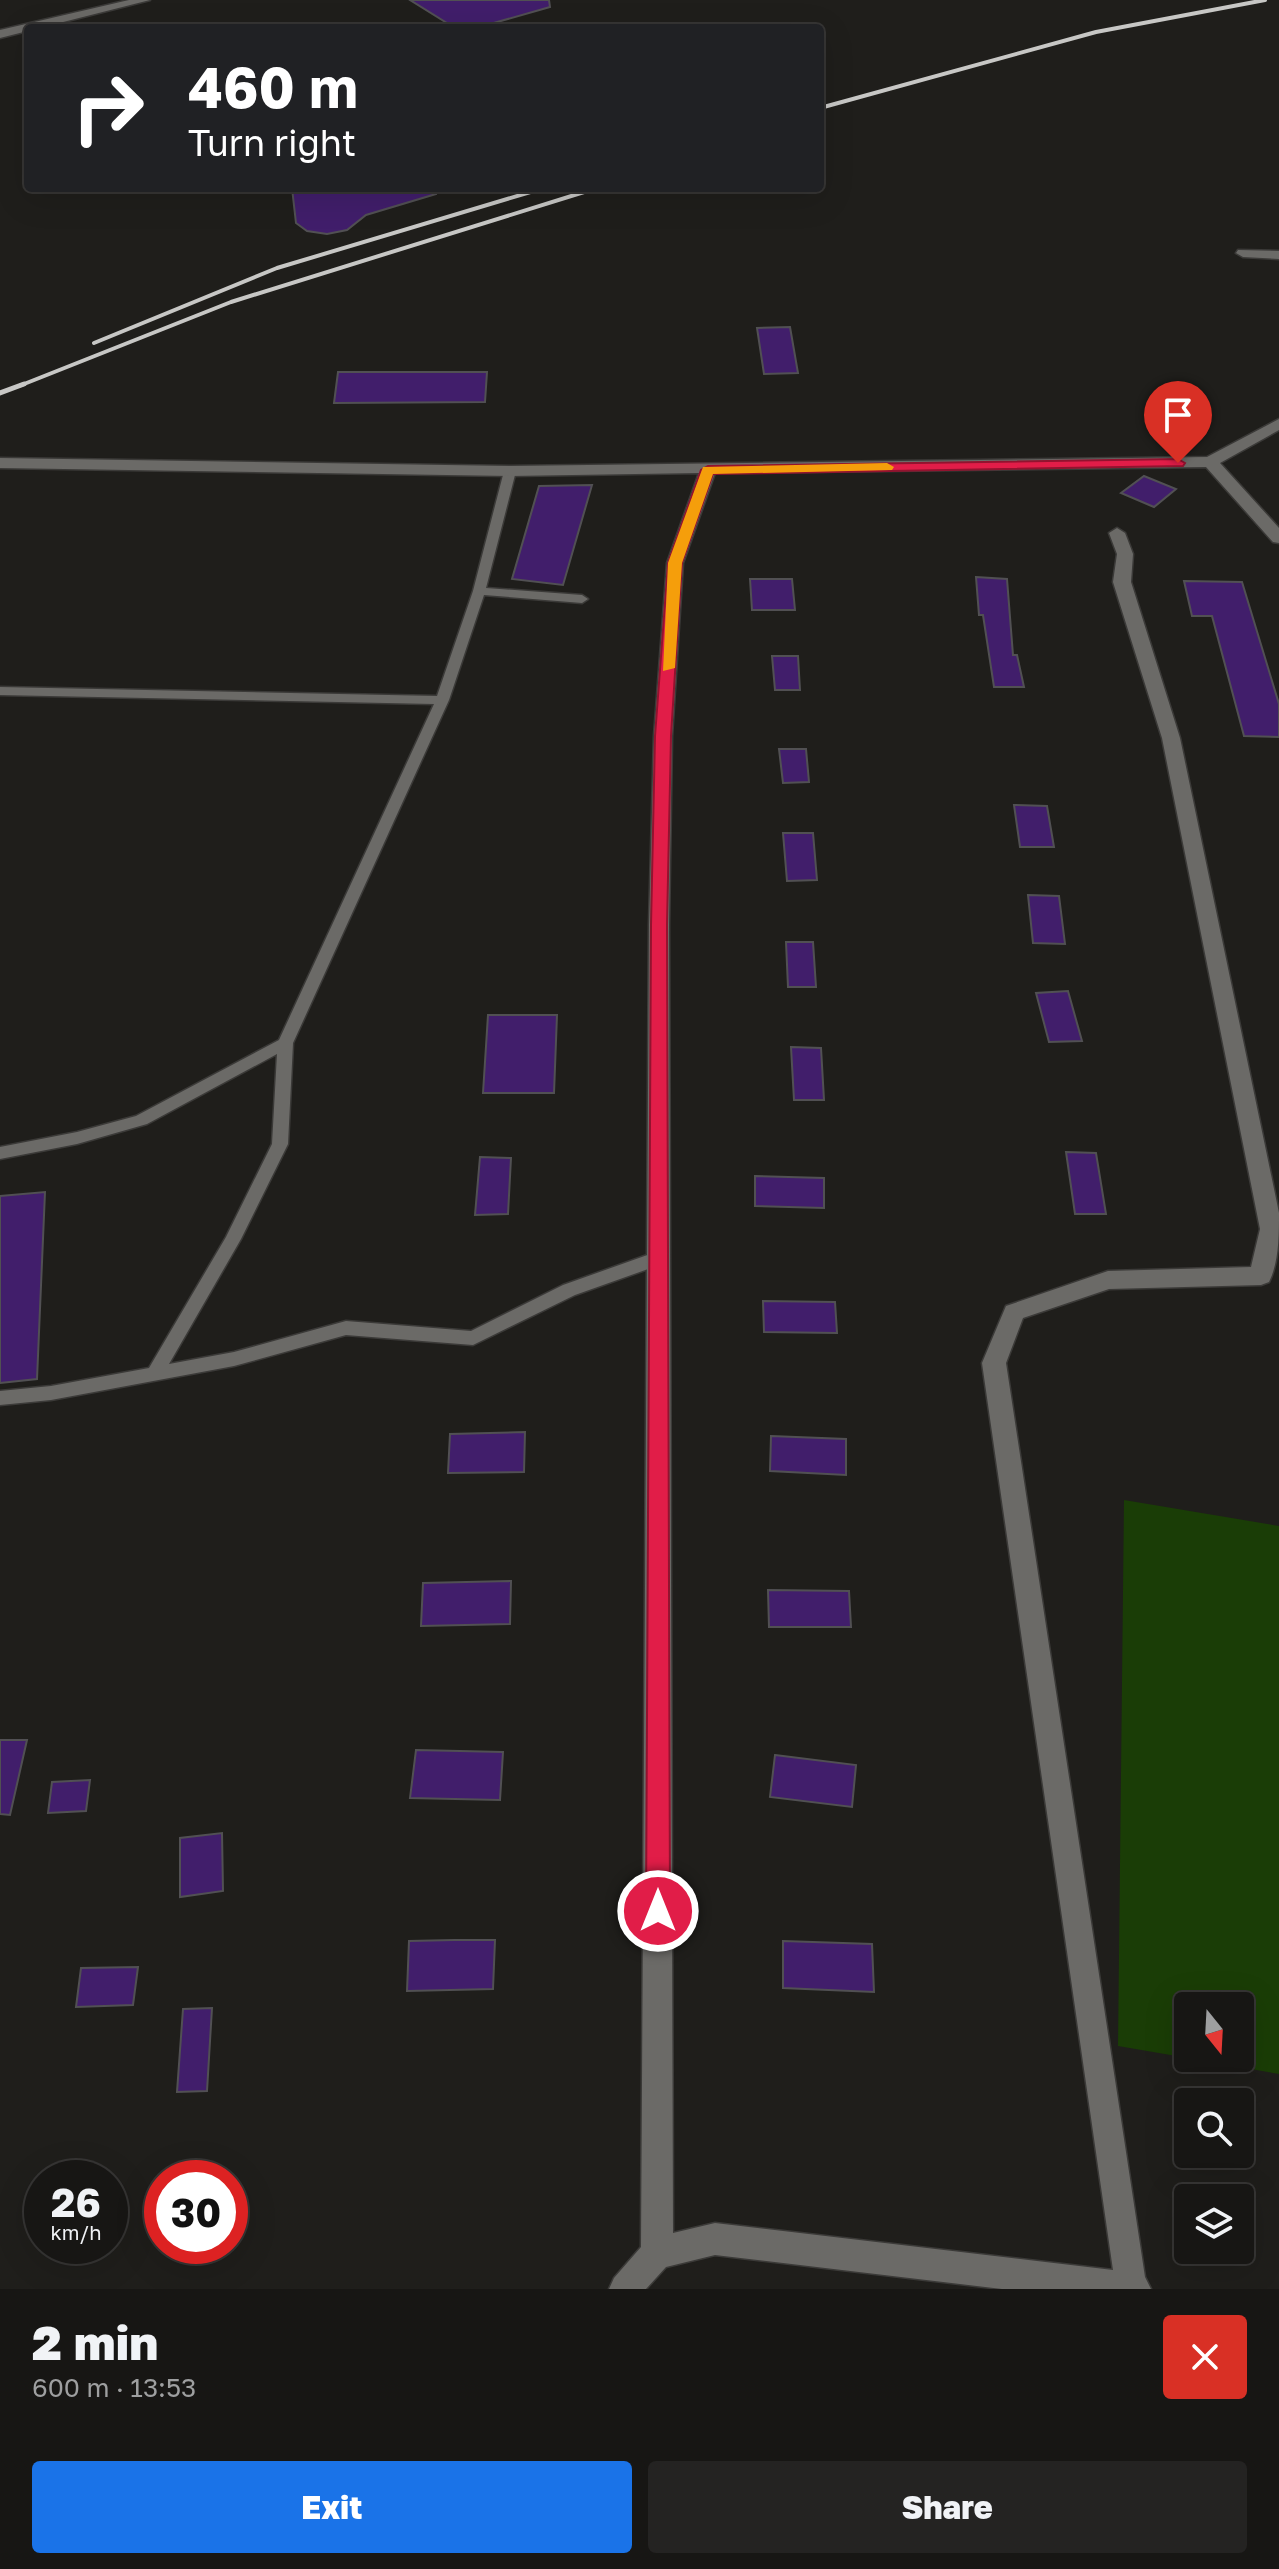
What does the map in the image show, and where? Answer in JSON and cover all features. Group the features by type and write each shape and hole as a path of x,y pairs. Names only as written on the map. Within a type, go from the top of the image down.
{"street":[{"path":"42,24 144,0"},
{"path":"0,34 24,28"},
{"path":"1243,253 1279,255"},
{"path":"0,463 510,471 1210,462 1279,424"},
{"path":"1210,462 1279,538"},
{"path":"657,2253 663,736 675,563 708,470"},
{"path":"625,2289 657,2253 715,2239 1133,2289 994,1363 1014,1312 1108,1280 1261,1276 1271,1229 1171,738 1122,582 1125,554 1117,533"}],"lane":[{"path":"154,1374 233,1239 280,1144 285,1043 442,700 479,591 510,471"},
{"path":"479,591 582,599"},
{"path":"0,691 442,700"},
{"path":"0,1153 77,1138 141,1120 285,1043"},
{"path":"0,1398 234,1359 346,1328 473,1338 569,1290 659,1258"}],"green space":[{"path":"1124,1500 1279,1526 1279,2074 1254,2070 1254,1992 1174,1992 1174,2056 1118,2046"}],"building":[{"path":"410,0 549,0 550,7 490,24 449,24"},
{"path":"292,192 436,192 366,215 347,230 327,234 307,231 296,223"},
{"path":"790,327 798,373 764,374 757,328"},
{"path":"338,372 487,372 485,402 334,403"},
{"path":"1144,476 1176,489 1154,507 1121,493"},
{"path":"592,485 563,585 512,579 539,486"},
{"path":"976,577 1007,579 1013,655 1017,655 1024,687 994,687 983,615 979,615"},
{"path":"750,579 792,579 795,610 752,610"},
{"path":"1184,581 1242,582 1279,704 1279,737 1244,736 1212,616 1192,616"},
{"path":"772,656 798,656 800,690 775,690"},
{"path":"779,749 806,749 809,782 783,783"},
{"path":"1014,805 1047,806 1054,847 1020,847"},
{"path":"783,833 813,833 817,880 787,881"},
{"path":"1028,895 1059,896 1065,944 1033,943"},
{"path":"786,942 813,942 816,987 788,987"},
{"path":"1068,991 1082,1041 1049,1042 1036,993"},
{"path":"488,1015 557,1015 554,1093 483,1093"},
{"path":"791,1047 821,1048 824,1100 794,1100"},
{"path":"1066,1152 1096,1153 1106,1214 1075,1214"},
{"path":"480,1157 511,1158 508,1214 475,1215"},
{"path":"755,1176 824,1178 824,1208 755,1206"},
{"path":"45,1192 37,1379 0,1383 0,1196"},
{"path":"763,1301 835,1302 837,1333 764,1332"},
{"path":"525,1432 524,1472 448,1473 450,1434"},
{"path":"771,1436 846,1439 846,1475 770,1471"},
{"path":"511,1581 510,1624 421,1626 423,1583"},
{"path":"768,1590 849,1591 851,1627 769,1627"},
{"path":"0,1740 27,1740 10,1815 0,1814"},
{"path":"416,1750 503,1752 500,1800 410,1798"},
{"path":"775,1755 856,1765 852,1807 770,1797"},
{"path":"90,1780 86,1811 48,1813 52,1782"},
{"path":"222,1833 223,1891 180,1897 180,1838"},
{"path":"495,1940 493,1989 407,1991 409,1941"},
{"path":"783,1941 872,1944 874,1992 783,1988"},
{"path":"138,1967 133,2005 76,2007 81,1968"},
{"path":"212,2008 207,2091 177,2092 183,2009"}],"railway":[{"path":"824,107 1096,32 1265,0"},
{"path":"94,343 277,268 531,192"},
{"path":"19,386 231,302 584,192"},
{"path":"0,393 24,384"}],"slow traffic":[{"path":"668,668 675,563 708,470 887,467"}],"route":[{"path":"658,1911 659,925 663,736 675,563 708,470 1178,463"}]}
